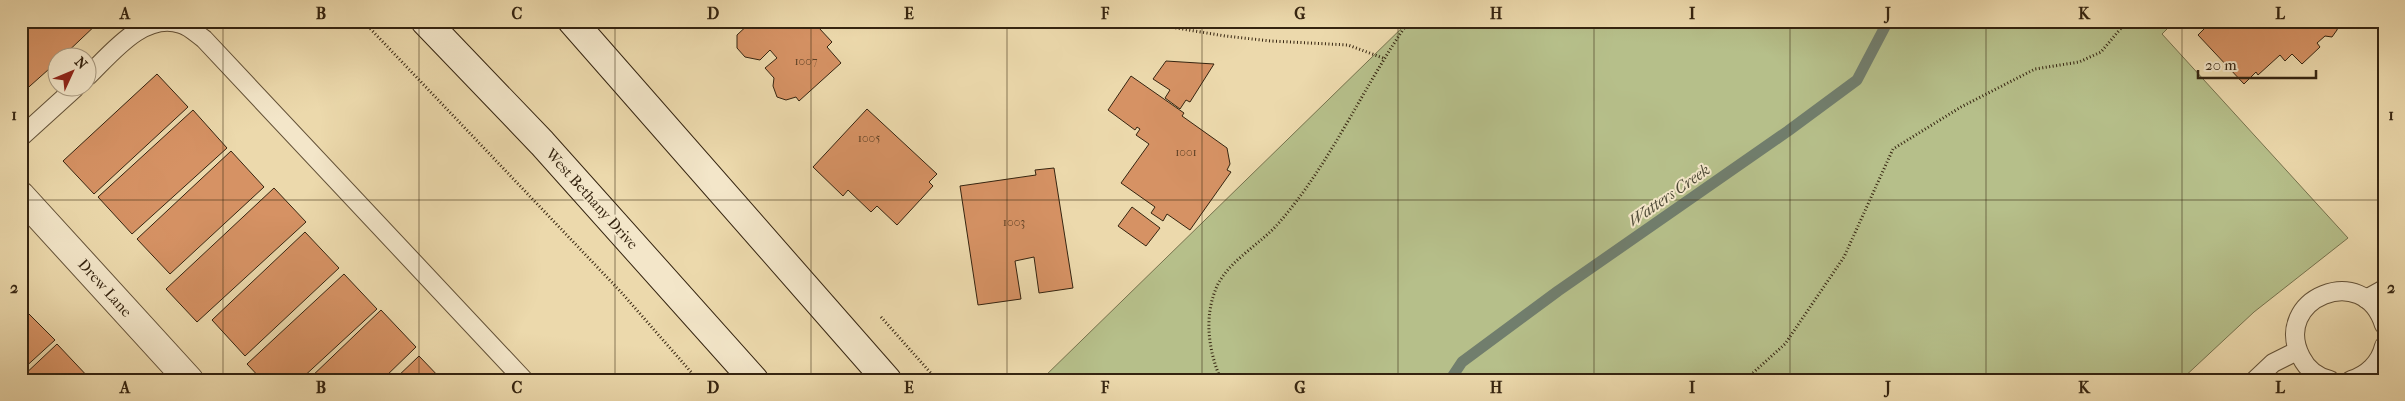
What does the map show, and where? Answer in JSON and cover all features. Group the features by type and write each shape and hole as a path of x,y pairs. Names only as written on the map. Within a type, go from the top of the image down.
{"main road":[{"name":"West Bethany Drive","path":"425,21 542,144 754,380"},
{"path":"572,21 887,380"},
{"name":"Drew Lane","path":"21,196 189,380"}],"lane":[{"path":"98,67 136,32 159,23 181,24 204,39 524,380"},
{"path":"21,137 64,98"},
{"path":"2366,299 2384,289"},
{"path":"2330,380 2313,372 2304,363 2297,351 2296,323 2303,310 2313,300 2325,293 2339,290 2354,292 2366,299 2377,310 2384,325"},
{"path":"2359,379 2374,366 2382,354 2384,346"},
{"path":"2255,380 2273,363 2297,351"}],"path":[{"path":"363,21 614,285 698,380"},
{"path":"1134,21 1225,36 1348,45 1383,58"},
{"path":"1220,380 1214,363 1208,325 1215,290 1231,267 1276,226 1312,181 1374,77 1383,58 1409,21"},
{"path":"1745,380 1785,344 1844,257 1893,149 1961,107 2035,69 2079,62 2101,52 2127,21"}],"green space":[{"path":"1409,21 2175,21 2162,34 2348,238 2254,312 2181,380 1041,380"}],"building":[{"path":"27,21 100,21 72,48 48,48 48,70 21,94 21,27"},
{"path":"752,21 826,21 819,28 832,42 827,47 841,63 799,101 796,97 786,100 777,97 773,86 774,78 765,68 777,58 770,50 760,60 745,57 737,48 737,35"},
{"path":"2209,21 2339,21 2337,30 2332,37 2325,36 2317,43 2320,47 2302,64 2292,54 2285,61 2280,55 2258,75 2256,72 2244,84 2198,35 2210,23"},
{"path":"1166,61 1214,64 1190,102 1186,100 1180,109 1165,98 1170,90 1153,79"},
{"path":"157,74 188,107 94,194 63,161"},
{"path":"1131,76 1184,113 1182,116 1227,148 1230,164 1227,170 1231,172 1190,230 1167,214 1163,221 1151,213 1155,207 1121,183 1149,144 1136,135 1140,129 1137,127 1135,130 1108,110"},
{"path":"867,109 937,174 929,182 933,186 897,225 877,206 871,212 848,190 843,196 813,167"},
{"path":"193,110 227,148 132,234 98,197"},
{"path":"231,151 264,187 170,274 137,239"},
{"path":"1054,168 1073,288 1039,293 1034,257 1015,261 1021,299 978,305 960,186 1036,175 1035,170"},
{"path":"274,188 306,222 197,322 166,289"},
{"path":"1132,207 1160,228 1146,246 1118,226"},
{"path":"305,232 339,268 245,356 212,320"},
{"path":"344,274 377,309 300,380 262,380 247,364"},
{"path":"24,309 55,340 21,371 21,311"},
{"path":"381,310 416,347 382,380 308,380"},
{"path":"57,344 91,380 21,380 21,378"},
{"path":"419,356 442,380 394,380"}],"waterway":[{"name":"Watters Creek","path":"1450,380 1462,362 1558,291 1788,131 1857,80 1888,21"}]}
